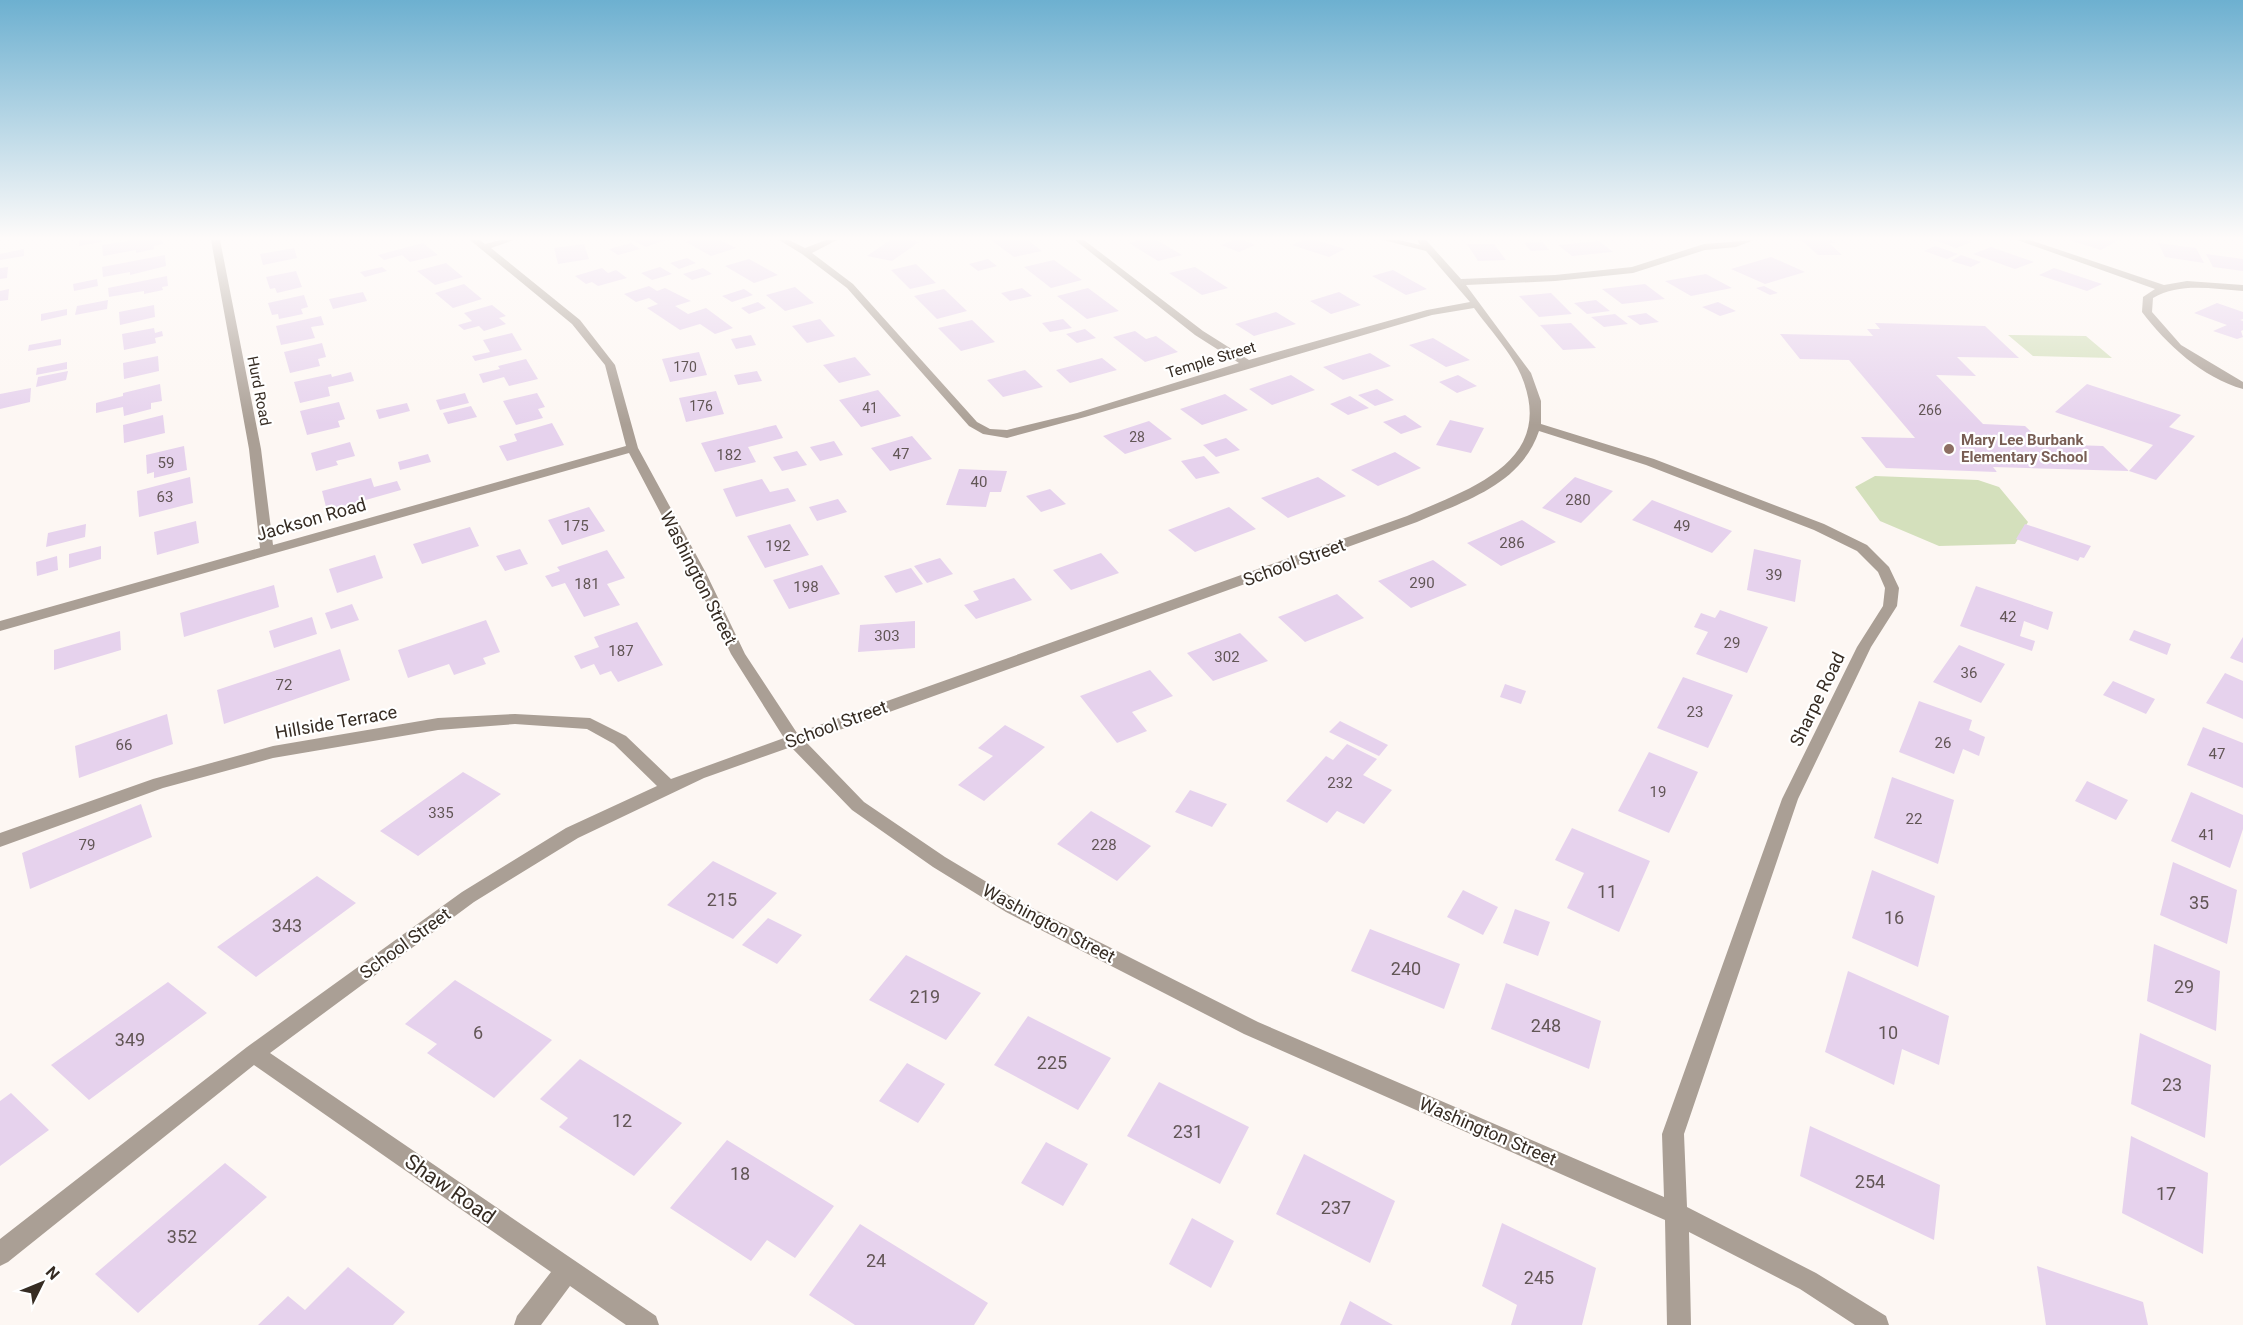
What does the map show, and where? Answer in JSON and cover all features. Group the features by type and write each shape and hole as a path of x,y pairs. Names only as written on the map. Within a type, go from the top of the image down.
{"street":[{"name":"Hurd Road","path":"227,302 255,449 267,550"},
{"name":"Washington Street","path":"551,302 576,322 610,365 632,448 699,573 738,654 793,739 858,806 939,862 1013,907 1251,1028 1676,1213 1808,1281 1878,1325"},
{"name":"Temple Street","path":"864,302 973,424 989,433 1006,434 1081,415 1431,312 1477,304"},
{"path":"1158,302 1198,333 1248,364"},
{"path":"2148,302 2147,312 2177,347 2243,386"},
{"name":"School Street","path":"0,1254 254,1053 468,897 572,833 698,774 1412,519 1486,486 1510,469 1529,443 1535,426 1535,401 1526,373 1477,304"},
{"name":"Sharpe Road","path":"1535,426 1650,462 1819,526 1862,548 1884,570 1892,588 1890,606 1864,647 1790,799 1673,1134 1679,1325"},
{"name":"Jackson Road","path":"0,626 632,448"},
{"name":"Hillside Terrace","path":"0,840 159,783 250,758 438,724 515,719 590,724 620,740 669,787"},
{"name":"Shaw Road","path":"254,1053 647,1325"},
{"path":"526,1325 567,1270"}],"green space":[{"path":"2008,335 2086,336 2112,358 2033,356"},
{"path":"1875,476 1978,480 1999,487 2028,522 2015,544 1939,546 1880,521 1855,487"}],"building":[{"path":"108,302 107,309 75,315 77,306"},
{"path":"306,302 308,307 301,309 303,314 279,319 278,314 272,315 268,303"},
{"path":"330,302 363,302 333,309"},
{"path":"446,302 473,302 453,308"},
{"path":"655,302 688,302 675,306 688,314 706,308 733,328 715,334 700,324 680,330 647,308 658,304"},
{"path":"758,302 766,308 749,314 741,308"},
{"path":"774,302 814,303 785,311"},
{"path":"920,302 957,302 967,311 937,319"},
{"path":"1065,302 1107,302 1119,311 1087,319"},
{"path":"1311,302 1356,302 1361,305 1331,314"},
{"path":"1525,302 1560,302 1572,314 1539,317"},
{"path":"1598,302 1610,311 1587,314 1574,303"},
{"path":"1619,302 1641,302 1622,304"},
{"path":"1718,302 1736,311 1720,316 1702,307"},
{"path":"2217,303 2243,312 2243,319 2240,320 2243,321 2241,331 2243,337 2237,339 2213,331 2227,325 2194,313"},
{"path":"154,305 155,317 120,325 119,312"},
{"path":"492,305 506,316 499,318 506,324 484,331 479,326 464,330 458,325 472,321 464,313"},
{"path":"67,309 67,315 41,321 41,314"},
{"path":"1276,312 1296,324 1254,336 1235,324"},
{"path":"1646,313 1659,322 1640,325 1627,316"},
{"path":"1615,314 1628,324 1604,327 1591,317"},
{"path":"321,316 324,325 311,327 315,338 281,345 276,326"},
{"path":"820,319 835,336 807,343 792,326"},
{"path":"1063,319 1072,328 1050,332 1042,323"},
{"path":"972,320 995,342 961,351 938,328"},
{"path":"1571,323 1596,348 1563,350 1540,325"},
{"path":"1875,323 1985,326 2019,358 1957,357 1976,376 1936,375 1983,424 2025,426 2044,444 2103,446 2129,471 1993,467 1997,472 1886,468 1861,437 1915,438 1849,360 1800,359 1780,334 1873,336 1867,329 1880,329"},
{"path":"154,328 155,333 162,331 163,336 155,338 156,343 124,350 122,334"},
{"path":"1085,329 1096,338 1077,343 1066,334"},
{"path":"1135,331 1146,339 1156,336 1178,352 1145,362 1113,337"},
{"path":"512,333 522,350 475,361 472,356 490,352 483,340"},
{"path":"751,335 756,345 736,349 731,339"},
{"path":"1433,338 1470,360 1446,367 1409,345"},
{"path":"61,339 61,345 28,351 29,345"},
{"path":"322,343 326,357 318,359 320,366 290,373 284,352"},
{"path":"699,352 707,375 670,382 662,359"},
{"path":"1370,353 1391,366 1343,380 1323,367"},
{"path":"158,356 159,371 124,379 123,363"},
{"path":"855,357 871,375 839,383 823,365"},
{"path":"1102,358 1117,370 1070,383 1056,370"},
{"path":"526,359 538,379 509,386 504,377 483,383 479,374 500,369 498,366"},
{"path":"67,362 67,369 36,375 37,368"},
{"path":"1025,370 1043,387 1003,397 987,380"},
{"path":"68,371 66,380 36,387 38,377"},
{"path":"757,371 762,381 738,385 734,375"},
{"path":"351,372 354,381 328,387 330,396 300,403 294,382"},
{"path":"1291,375 1315,390 1272,405 1249,389"},
{"path":"1458,375 1477,386 1457,393 1439,382"},
{"path":"160,384 162,401 151,403 151,409 124,416 123,407 96,413 96,403 123,396 123,393"},
{"path":"2087,384 2181,415 2169,427 2195,436 2156,480 2129,471 2153,445 2055,412"},
{"path":"31,388 30,402 0,409 0,394"},
{"path":"1377,389 1394,400 1375,406 1358,395"},
{"path":"878,390 901,416 861,427 839,400"},
{"path":"716,391 724,414 686,422 679,398"},
{"path":"465,393 469,403 440,410 436,400"},
{"path":"537,393 545,407 538,409 543,418 516,425 503,401"},
{"path":"1225,394 1248,410 1202,425 1180,409"},
{"path":"1350,396 1369,408 1348,415 1330,404"},
{"path":"339,402 345,419 338,421 340,427 307,435 300,411"},
{"path":"407,403 410,411 379,419 376,410"},
{"path":"471,406 477,417 448,424 443,413"},
{"path":"163,415 165,433 124,443 123,425"},
{"path":"1405,415 1422,427 1401,434 1383,422"},
{"path":"1450,420 1484,428 1471,453 1436,445"},
{"path":"1149,421 1172,439 1125,454 1103,436"},
{"path":"552,423 564,445 507,461 499,446 517,441 514,434"},
{"path":"776,425 783,438 748,447 756,462 715,472 701,443"},
{"path":"912,436 932,459 890,471 871,448"},
{"path":"1226,438 1240,450 1216,457 1203,445"},
{"path":"834,441 843,455 820,461 810,447"},
{"path":"350,442 355,456 336,461 338,465 316,471 311,453"},
{"path":"184,446 187,470 154,478 154,472 147,474 146,455"},
{"path":"797,451 807,465 782,471 773,457"},
{"path":"1395,452 1421,468 1378,486 1351,470"},
{"path":"428,454 431,462 400,470 398,462"},
{"path":"1204,456 1220,473 1196,479 1181,461"},
{"path":"959,469 1007,471 1001,492 990,492 986,507 946,505"},
{"path":"190,477 193,503 139,517 137,491"},
{"path":"1318,477 1346,496 1288,518 1261,498"},
{"path":"1575,477 1613,491 1581,523 1542,508"},
{"path":"371,478 374,487 397,481 401,490 327,511 322,491"},
{"path":"762,479 770,492 788,488 796,501 736,517 723,489"},
{"path":"1050,489 1066,504 1041,512 1026,496"},
{"path":"838,499 847,512 817,521 809,507"},
{"path":"1652,500 1732,531 1712,553 1632,520"},
{"path":"589,507 605,531 562,545 548,520"},
{"path":"1229,507 1256,529 1195,552 1168,530"},
{"path":"1522,520 1556,542 1501,566 1467,543"},
{"path":"196,521 199,543 157,555 154,532"},
{"path":"86,524 85,537 46,547 48,533"},
{"path":"790,524 809,555 765,568 747,536"},
{"path":"2025,524 2091,546 2084,558 2080,557 2078,561 2016,539"},
{"path":"470,527 479,546 422,564 413,544"},
{"path":"101,546 101,559 69,568 69,554"},
{"path":"520,549 528,564 505,571 496,556"},
{"path":"1754,549 1801,560 1795,602 1747,590"},
{"path":"607,550 625,578 607,584 620,605 584,617 565,583 552,587 545,576 560,571 557,567"},
{"path":"1101,553 1119,573 1071,590 1053,570"},
{"path":"375,555 383,578 337,593 329,569"},
{"path":"57,556 58,570 37,576 36,562"},
{"path":"940,558 953,574 927,583 914,566"},
{"path":"1433,560 1467,585 1411,608 1378,581"},
{"path":"822,565 840,594 789,609 773,580"},
{"path":"911,568 923,584 896,593 884,576"},
{"path":"1014,578 1032,600 976,619 964,605 979,600 973,591"},
{"path":"274,585 279,607 184,637 180,613"},
{"path":"1976,586 2053,612 2048,630 2024,621 2020,636 2035,641 2032,651 1960,626"},
{"path":"1337,594 1364,618 1305,642 1278,617"},
{"path":"352,604 359,620 331,629 325,613"},
{"path":"1720,610 1768,627 1747,673 1696,654 1708,632 1694,627 1701,613 1715,618"},
{"path":"312,617 317,634 274,648 269,631"},
{"path":"486,620 500,652 483,658 486,664 454,675 449,664 408,678 398,650"},
{"path":"915,621 915,648 858,652 860,625"},
{"path":"637,622 663,665 618,682 611,671 600,675 594,664 581,669 574,656 599,647 594,637"},
{"path":"2134,630 2171,644 2167,655 2129,640"},
{"path":"120,631 121,650 54,670 54,650"},
{"path":"1240,633 1268,661 1213,681 1187,653"},
{"path":"2243,637 2243,663 2230,658"},
{"path":"1959,645 2005,664 1981,703 1933,682"},
{"path":"340,649 350,680 224,724 217,690"},
{"path":"1150,670 1173,696 1132,712 1147,731 1117,743 1080,696"},
{"path":"2225,673 2243,681 2243,719 2206,703"},
{"path":"1683,677 1733,695 1708,748 1657,728"},
{"path":"2113,681 2155,699 2146,714 2103,695"},
{"path":"1505,684 1526,691 1521,704 1500,697"},
{"path":"1919,701 1972,720 1969,730 1985,737 1979,756 1963,749 1954,774 1899,752"},
{"path":"167,714 173,744 79,778 75,746"},
{"path":"1340,721 1388,745 1379,756 1329,732"},
{"path":"1005,725 1045,747 984,801 958,785 993,756 978,748"},
{"path":"2203,727 2243,743 2243,788 2187,765"},
{"path":"1347,744 1377,759 1363,775 1392,790 1364,824 1337,811 1327,823 1286,801 1326,756 1333,760"},
{"path":"1649,752 1698,772 1669,833 1618,811"},
{"path":"463,772 501,794 418,856 380,831"},
{"path":"1892,777 1954,800 1938,864 1874,838"},
{"path":"2087,781 2128,800 2116,820 2075,801"},
{"path":"1190,790 1227,804 1212,827 1175,812"},
{"path":"2191,792 2243,815 2243,829 2230,868 2171,841"},
{"path":"141,804 152,837 30,889 22,853"},
{"path":"1091,811 1151,846 1117,881 1057,844"},
{"path":"1572,828 1650,861 1619,932 1567,908 1584,873 1555,860"},
{"path":"713,861 777,893 733,939 667,905"},
{"path":"2173,862 2237,890 2227,944 2160,915"},
{"path":"1872,870 1935,896 1918,967 1852,938"},
{"path":"317,876 356,903 256,977 217,947"},
{"path":"1463,890 1498,907 1483,935 1447,917"},
{"path":"1515,909 1550,922 1538,956 1503,943"},
{"path":"768,918 802,935 777,964 742,945"},
{"path":"1370,929 1460,964 1444,1009 1351,971"},
{"path":"2154,944 2220,971 2216,1031 2147,1001"},
{"path":"906,955 981,993 946,1040 869,1000"},
{"path":"1848,971 1949,1016 1939,1065 1902,1049 1894,1085 1825,1052"},
{"path":"455,980 552,1040 494,1098 427,1053 437,1044 405,1024"},
{"path":"168,982 207,1013 89,1100 51,1065"},
{"path":"1506,983 1601,1021 1589,1069 1491,1029"},
{"path":"1028,1016 1111,1058 1078,1110 994,1065"},
{"path":"2140,1033 2211,1065 2205,1138 2131,1104"},
{"path":"580,1059 682,1123 634,1176 559,1127 568,1118 540,1099"},
{"path":"907,1063 945,1084 918,1123 879,1101"},
{"path":"1159,1082 1249,1127 1220,1184 1127,1136"},
{"path":"11,1093 49,1130 0,1166 0,1101"},
{"path":"1810,1126 1940,1185 1934,1240 1800,1176"},
{"path":"2131,1136 2208,1173 2203,1254 2122,1213"},
{"path":"727,1140 834,1206 795,1258 767,1240 751,1261 670,1208"},
{"path":"1046,1142 1088,1164 1063,1206 1021,1183"},
{"path":"1304,1154 1395,1201 1370,1263 1276,1214"},
{"path":"225,1163 267,1197 138,1313 95,1274"},
{"path":"1192,1218 1234,1241 1211,1288 1169,1264"},
{"path":"1502,1223 1596,1268 1582,1325 1511,1325 1517,1305 1482,1286"},
{"path":"860,1224 988,1303 974,1325 855,1325 809,1295"},
{"path":"2037,1266 2143,1302 2148,1325 2046,1325"},
{"path":"348,1267 405,1312 393,1325 258,1325 288,1296 305,1310"},
{"path":"1350,1301 1393,1325 1340,1325"}],"place":[{"name":"Mary Lee Burbank Elementary School","path":"1949,449"}]}
